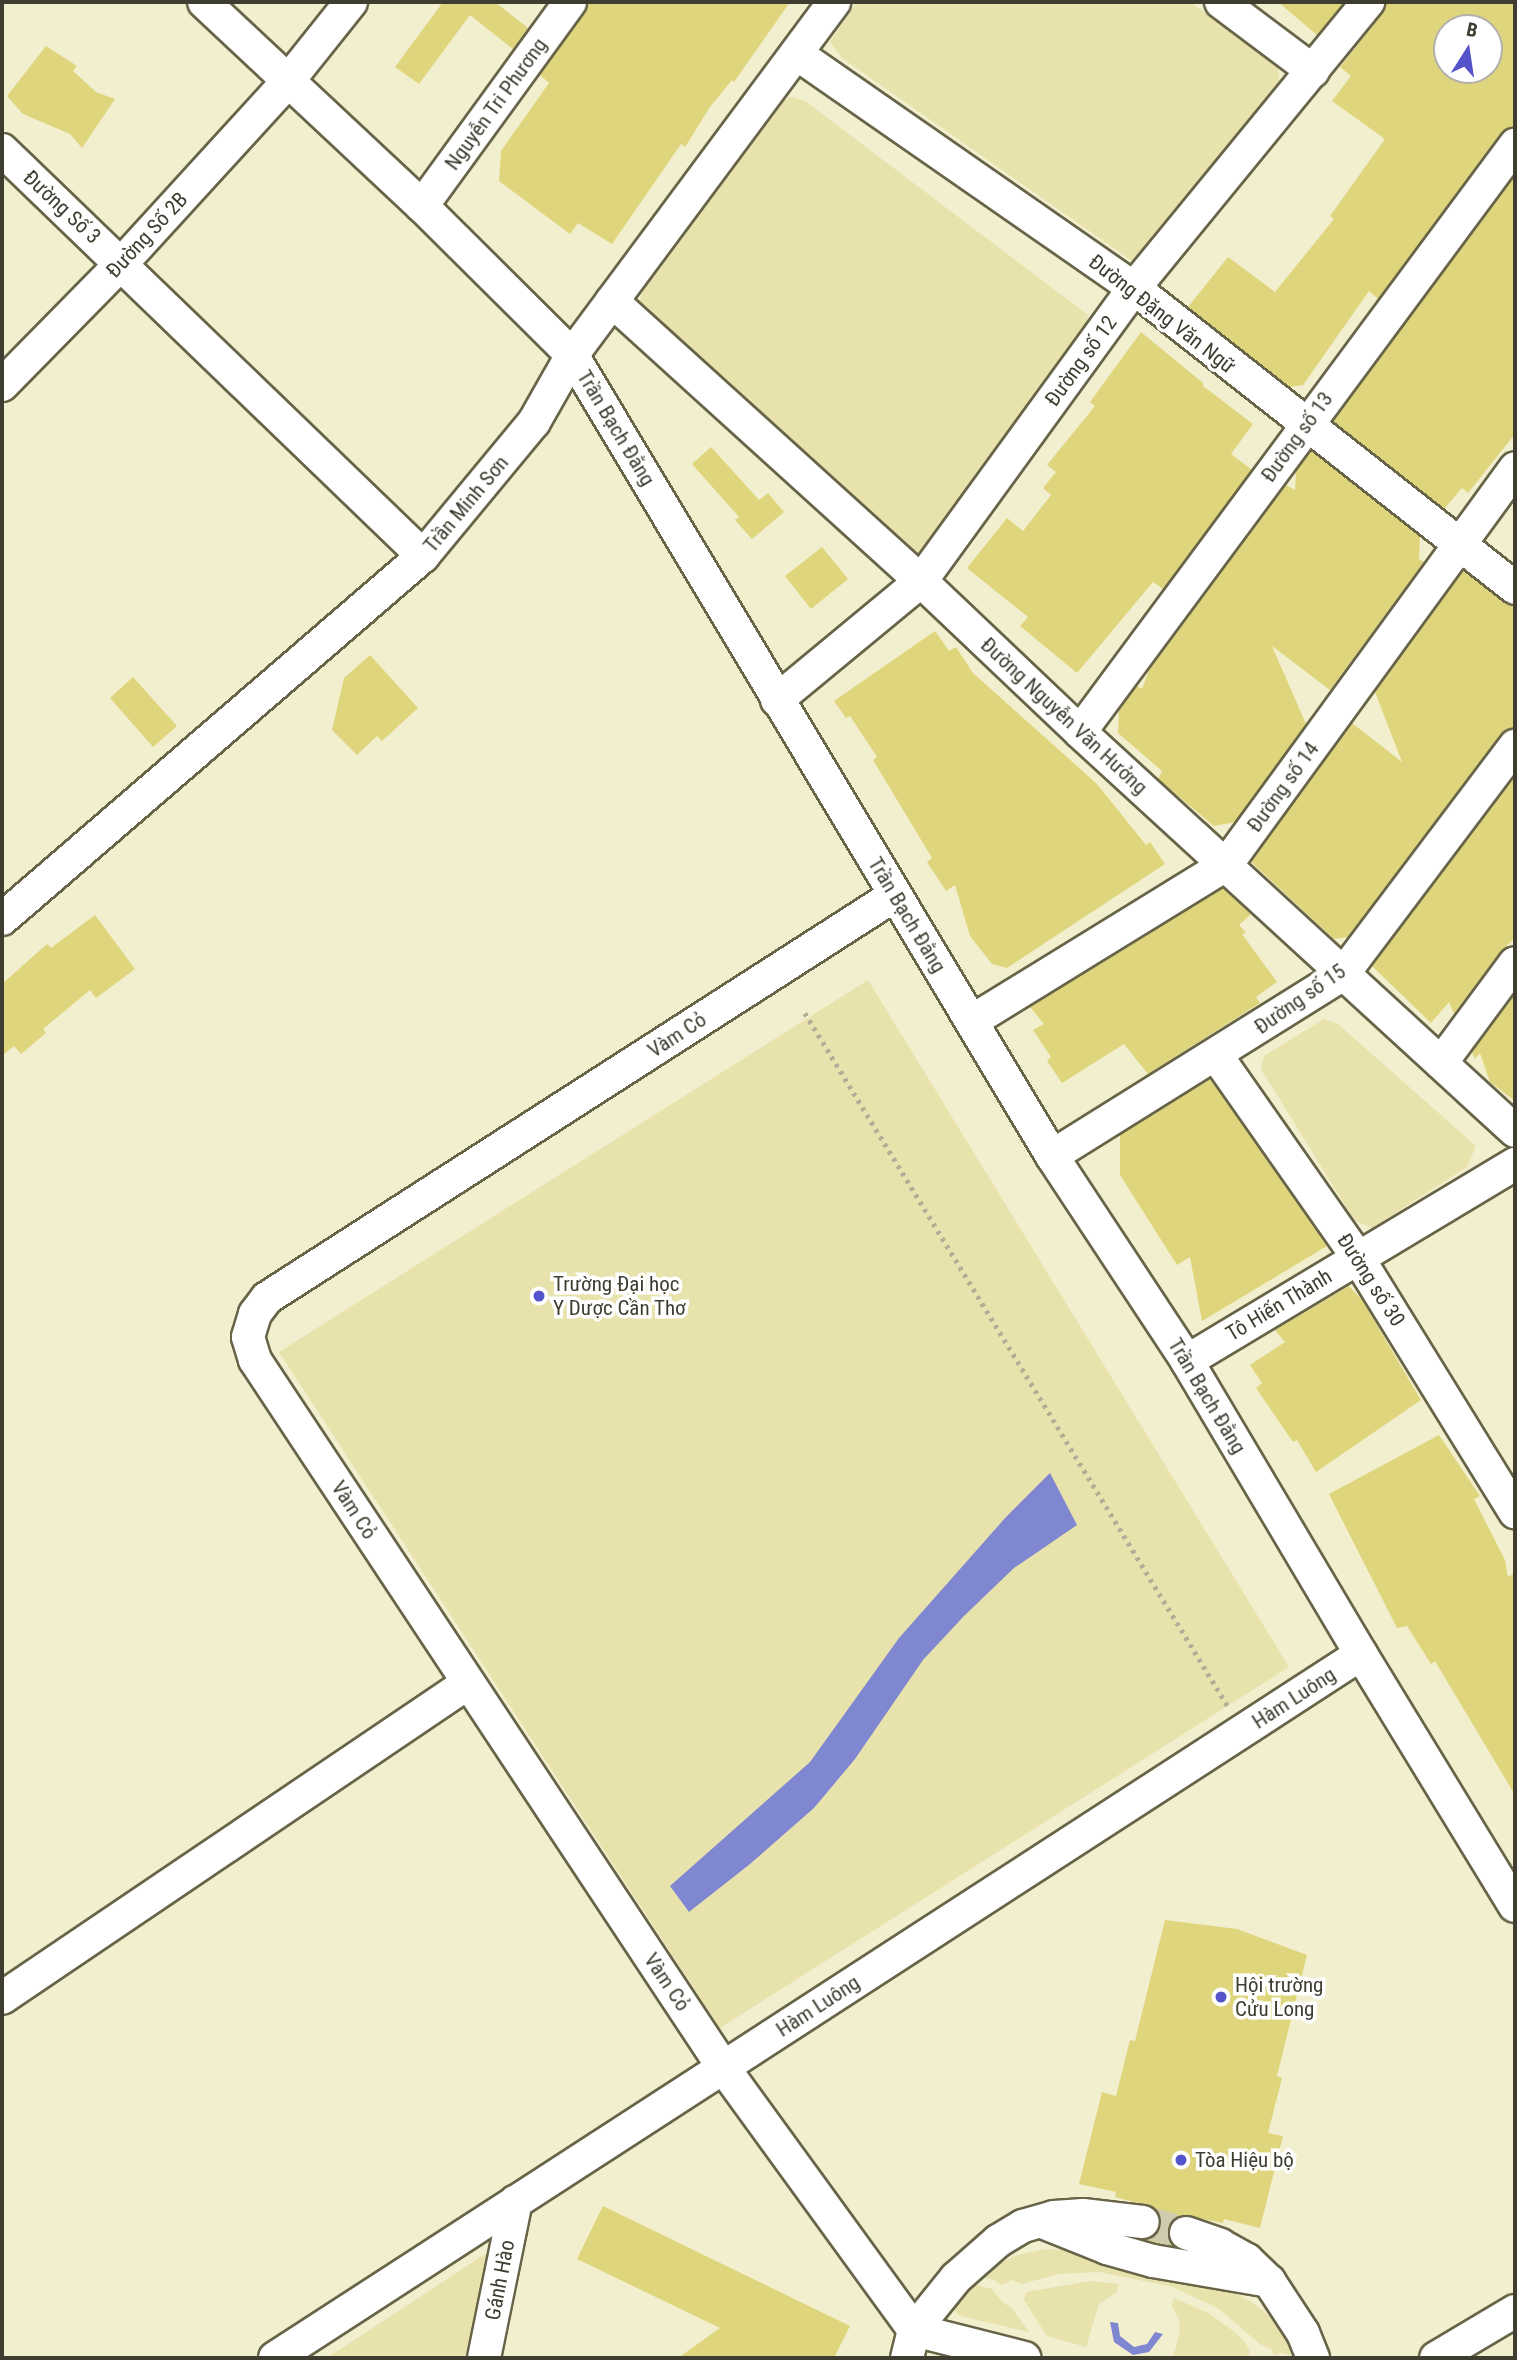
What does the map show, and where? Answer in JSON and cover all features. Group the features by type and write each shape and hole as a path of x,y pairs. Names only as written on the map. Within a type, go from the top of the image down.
{"street":[{"name":"Trần Bạch Đằng","path":"204,2 422,205 572,355 1052,1156 1187,1360 1361,1654 1515,1906"},
{"name":"Đường Số 2B","path":"2,385 122,263 288,81 351,2"},
{"name":"Nguyễn Tri Phương","path":"422,205 570,2"},
{"name":"Trần Minh Sơn","path":"2,917 423,556 534,422 572,355 834,2"},
{"path":"1221,2 1313,71"},
{"name":"Đường số 12","path":"777,699 921,581 1134,288 1368,2"},
{"name":"Đường Đặng Văn Ngữ","path":"797,54 1134,288 1225,363 1307,422 1515,588"},
{"name":"Đường số 13","path":"1080,732 1307,422 1515,145"},
{"name":"Đường Số 3","path":"2,150 423,556"},
{"name":"Đường Nguyễn Văn Hưởng","path":"612,301 921,581 1080,732 1515,1132"},
{"name":"Đường số 14","path":"972,1021 1226,865 1515,468"},
{"name":"Đường số 15","path":"1052,1156 1343,974 1515,746"},
{"name":"Vàm Cỏ","path":"895,895 267,1298 255,1314 248,1337 254,1360 910,2344"},
{"path":"1441,1063 1515,963"},
{"name":"Đường số 30","path":"1216,1055 1358,1258 1515,1512"},
{"name":"Tô Hiến Thành","path":"1187,1360 1515,1164"},
{"name":"Hàm Luông","path":"275,2358 1361,1654"},
{"path":"2,1998 468,1683"},
{"name":"Gánh Hào","path":"484,2358 516,2201"},
{"path":"910,2344 975,2260 998,2241 1023,2226 1083,2215 1143,2222"},
{"path":"1041,2221 1107,2248 1153,2261 1269,2281"},
{"path":"1186,2233 1220,2245 1247,2260 1269,2281 1298,2324 1313,2358"},
{"path":"1436,2358 1515,2311"},
{"path":"910,2344 1025,2358"}],"path":[{"path":"805,1013 1231,1712"}],"shaded area":[{"path":"857,2 1190,2 1278,67 1280,83 1132,261 842,58 830,42"},
{"path":"791,97 805,101 1088,315 1085,333 930,552 912,564 645,311 639,302 646,280 776,103"},
{"path":"868,980 1289,1667 720,2028 279,1352"},
{"path":"1324,1019 1338,1024 1476,1146 1467,1167 1372,1228 1354,1220 1261,1069 1264,1056"},
{"path":"1045,2249 1072,2250 1115,2268 1187,2286 1210,2283 1221,2286 1252,2302 1268,2315 1293,2343 1300,2358 1282,2353 1274,2355 1271,2349 1260,2344 1219,2309 1173,2287 1099,2272 1058,2274 1022,2284 1011,2280 1002,2285 992,2279 976,2277 1014,2256"},
{"path":"488,2252 466,2358 327,2358"},
{"path":"1091,2281 1119,2284 1117,2292 1099,2304 1086,2347 1047,2336 1024,2300 1026,2292"},
{"path":"973,2284 992,2289 1003,2303 1011,2307 1029,2332 960,2316 954,2310 954,2303 965,2286"},
{"path":"1174,2298 1208,2313 1232,2330 1243,2340 1250,2351 1249,2355 1243,2358 1173,2358 1180,2331 1179,2320 1172,2306"}],"water":[{"path":"1050,1473 1077,1525 1014,1568 964,1616 923,1660 855,1759 814,1808 750,1864 689,1912 670,1886 810,1762 899,1638 1006,1517"},
{"path":"1110,2322 1118,2323 1120,2336 1134,2347 1147,2344 1155,2332 1163,2334 1149,2352 1133,2355 1114,2342"}],"building":[{"path":"443,2 495,2 528,28 513,49 470,15 419,84 395,67"},
{"path":"591,2 790,2 734,82 732,80 710,107 685,147 681,144 612,244 578,223 570,234 499,181 501,151 549,83 540,75"},
{"path":"1278,2 1344,2 1317,35"},
{"path":"1386,2 1515,2 1515,127 1500,134 1378,299 1369,291 1303,385 1289,387 1188,307 1228,257 1275,292 1334,219 1330,216 1385,139 1332,101 1351,76 1340,67 1382,14"},
{"path":"46,46 77,66 73,71 96,92 115,99 82,148 70,134 23,114 7,96"},
{"path":"1515,176 1515,434 1468,493 1462,488 1444,509 1333,421"},
{"path":"1141,332 1203,383 1203,386 1253,424 1231,454 1252,470 1163,589 1153,582 1077,673 1020,626 1028,617 967,568 1007,518 1023,531 1051,495 1043,488 1056,472 1047,465 1095,406 1090,402"},
{"path":"711,447 759,500 768,493 784,512 752,539 735,520 739,517 692,464"},
{"path":"1311,451 1420,536 1419,559 1424,562 1330,690 1272,646 1306,724 1235,822 1214,826 1158,779 1162,771 1118,733 1119,710 1137,686 1142,689 1149,670 1286,485 1295,490 1296,471"},
{"path":"822,547 848,579 811,609 785,576"},
{"path":"1463,571 1504,602 1515,606 1515,728 1500,735 1348,937 1334,939 1251,862 1352,723 1402,762 1375,692"},
{"path":"935,631 949,651 956,647 973,673 1097,784 1146,845 1150,842 1165,864 1007,968 992,964 970,936 955,885 946,891 927,862 932,858 873,760 877,757 850,716 846,718 834,701"},
{"path":"370,655 418,708 382,741 377,736 357,755 332,730 344,678"},
{"path":"133,677 177,726 153,747 110,698"},
{"path":"1515,776 1515,938 1500,952 1454,1014 1449,1002 1431,1023 1372,966"},
{"path":"1223,888 1251,914 1239,925 1246,933 1242,934 1277,982 1256,997 1260,1003 1148,1074 1124,1044 1062,1083 1047,1061 1051,1057 1033,1030 1044,1024 1030,1007"},
{"path":"95,915 135,969 96,998 90,990 43,1029 46,1033 21,1054 14,1046 2,1056 2,984 47,944 51,948"},
{"path":"1515,994 1515,1101 1490,1082 1480,1053 1475,1059 1472,1052"},
{"path":"1210,1079 1327,1246 1202,1321 1190,1257 1177,1265 1120,1175 1120,1135"},
{"path":"1349,1286 1362,1300 1421,1400 1316,1472 1297,1440 1293,1442 1256,1388 1262,1383 1250,1365 1285,1342 1275,1330"},
{"path":"1439,1435 1480,1496 1474,1499 1505,1560 1508,1577 1515,1573 1515,1795 1435,1661 1431,1664 1407,1626 1397,1628 1329,1494"},
{"path":"1165,1920 1237,1929 1307,1955 1277,2076 1282,2078 1268,2133 1283,2136 1260,2228 1224,2219 1223,2223 1182,2215 1174,2220 1169,2228 1168,2237 1173,2246 1145,2240 1157,2233 1161,2225 1160,2215 1153,2207 1115,2197 1116,2192 1079,2184 1102,2092 1116,2096 1130,2040 1135,2041"},
{"path":"603,2206 850,2326 834,2358 678,2358 720,2328 577,2259"}],"tunnel":[{"path":"1143,2222 1186,2233"}],"place":[{"name":"Trường Đại học Y Dược Cần Thơ","path":"539,1296"},
{"name":"Hội trường Cửu Long","path":"1221,1997"},
{"name":"Tòa Hiệu bộ","path":"1181,2160"}]}
